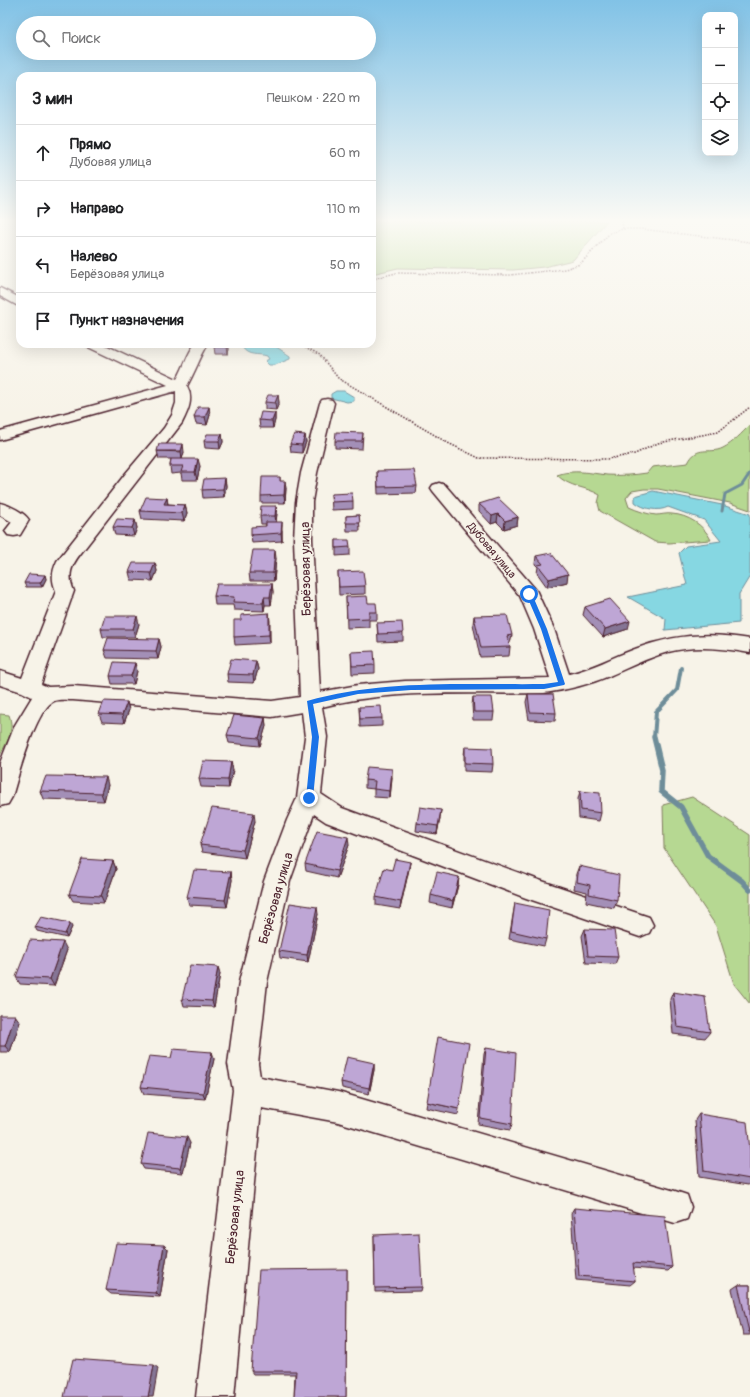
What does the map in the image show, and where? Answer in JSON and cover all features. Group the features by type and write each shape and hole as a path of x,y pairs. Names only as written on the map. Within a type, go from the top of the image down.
{"street":[{"path":"0,291 16,301"},
{"path":"0,798 5,770 28,718 37,704 38,691 65,591 60,579 64,565 74,549 139,466 162,441 174,423 182,406 184,393 180,386 102,348"},
{"path":"0,436 180,386 190,369 199,348"},
{"name":"Берёзовая улица","path":"215,1397 248,1090 243,1064 253,982 277,881 299,820 309,798 316,737 310,703 303,539 304,502 309,473 327,403"},
{"name":"Дубовая улица","path":"439,488 529,594 544,629 562,684"},
{"path":"0,508 21,520 14,531"},
{"path":"0,678 38,691 272,709 288,708 334,696 366,691 411,688 544,686 562,684 594,675 660,648 688,642 716,641 750,646"},
{"path":"309,798 334,815 535,890 640,925"},
{"path":"248,1090 338,1107 675,1208"}],"path":[{"path":"307,348 320,355 338,378 448,443 479,458 608,459 634,454 658,443 718,432 750,407"}],"green space":[{"path":"750,425 750,510 730,503 658,489 632,491 626,498 629,507 639,511 656,515 668,514 684,516 700,525 711,540 669,543 655,542 600,511 598,503 600,495 572,485 557,475 575,472 632,475 647,473 652,467 688,463 695,454 699,452 718,450 727,446"},
{"path":"0,714 9,715 11,721 11,731 0,755"},
{"path":"692,797 750,835 750,1004 734,984 716,926 664,848 663,805"}],"water":[{"path":"243,348 278,348 290,356 290,359 275,365 269,365 265,361 269,359 267,356 250,353"},
{"path":"336,391 344,391 354,397 354,401 347,402 331,398 331,394"},
{"path":"653,491 722,505 750,514 750,576 739,594 739,623 665,630 666,619 628,597 687,585 679,553 686,546 721,541 704,520 668,507 664,509 651,509 635,502 635,496"}],"building":[{"path":"268,395 278,395 275,403 265,402"},
{"path":"198,407 209,407 205,417 194,417"},
{"path":"261,412 275,413 272,421 259,420"},
{"path":"336,432 363,433 362,441 335,441"},
{"path":"207,434 222,434 219,441 204,441"},
{"path":"294,434 305,435 302,445 290,444"},
{"path":"159,444 183,444 181,451 157,451"},
{"path":"171,459 198,459 195,472 181,472 183,466 170,466"},
{"path":"414,470 417,486 378,487 377,471"},
{"path":"262,477 280,477 280,481 285,481 284,495 261,496"},
{"path":"225,478 223,489 202,490 204,479"},
{"path":"352,493 353,501 332,502 331,494"},
{"path":"146,497 167,498 164,504 185,505 182,513 140,511"},
{"path":"498,498 518,517 505,521 498,514 492,516 479,504"},
{"path":"261,506 276,506 275,516 260,516"},
{"path":"359,515 360,523 346,523 346,516"},
{"path":"117,519 135,520 132,528 113,527"},
{"path":"266,522 282,522 281,533 251,535 251,527 266,526"},
{"path":"336,540 349,540 350,547 336,548"},
{"path":"253,550 275,550 273,573 249,573"},
{"path":"551,553 568,574 549,579 538,565 543,564 536,556"},
{"path":"133,563 155,563 151,573 129,572"},
{"path":"363,571 365,586 339,587 338,572"},
{"path":"29,574 45,575 40,583 24,583"},
{"path":"217,584 272,584 270,597 264,597 263,603 233,602 234,597 214,596"},
{"path":"367,596 368,603 376,603 377,612 369,612 369,618 347,619 346,597"},
{"path":"610,599 630,621 605,629 585,607"},
{"path":"269,613 269,635 234,637 234,620 241,620 241,615"},
{"path":"507,615 512,635 507,636 510,647 481,648 474,616"},
{"path":"105,616 137,616 133,629 101,629"},
{"path":"402,622 403,633 378,634 377,623"},
{"path":"108,638 159,639 156,651 104,650"},
{"path":"374,651 375,665 352,666 351,652"},
{"path":"231,659 256,661 253,675 227,674"},
{"path":"114,662 135,663 131,676 110,676"},
{"path":"528,694 553,694 556,713 530,712"},
{"path":"473,697 492,697 494,712 474,712"},
{"path":"104,701 127,702 122,715 99,714"},
{"path":"381,706 382,718 360,719 359,707"},
{"path":"234,715 265,718 259,738 227,735"},
{"path":"465,747 492,748 493,764 465,763"},
{"path":"203,761 231,762 228,780 199,779"},
{"path":"367,767 392,769 390,791 374,789 375,781 365,780"},
{"path":"46,776 106,777 101,793 40,791"},
{"path":"580,791 600,793 601,813 581,810"},
{"path":"420,807 441,810 438,826 417,823"},
{"path":"212,808 254,813 243,850 200,845"},
{"path":"317,831 348,837 337,871 305,864"},
{"path":"82,859 113,861 101,896 69,894"},
{"path":"395,859 410,862 401,902 376,897 384,868 392,870"},
{"path":"579,866 619,875 617,900 589,894 590,885 577,882"},
{"path":"194,870 231,872 225,900 187,897"},
{"path":"437,872 459,877 453,901 431,895"},
{"path":"290,903 317,907 307,955 279,951"},
{"path":"515,903 549,910 546,939 511,931"},
{"path":"41,917 70,923 65,934 35,927"},
{"path":"585,929 614,930 618,957 588,956"},
{"path":"30,940 63,942 50,979 16,977"},
{"path":"190,965 218,967 212,1001 182,999"},
{"path":"673,992 705,997 710,1032 677,1027"},
{"path":"0,1015 15,1015 5,1046 0,1046"},
{"path":"438,1037 469,1043 459,1109 427,1102"},
{"path":"486,1048 516,1053 512,1124 480,1118"},
{"path":"173,1049 212,1052 203,1093 141,1087 149,1056 171,1058"},
{"path":"347,1057 374,1063 369,1088 341,1082"},
{"path":"699,1114 747,1122 750,1150 750,1179 704,1171"},
{"path":"148,1133 187,1137 180,1168 141,1164"},
{"path":"574,1208 665,1216 672,1267 633,1263 635,1281 579,1276"},
{"path":"419,1233 422,1287 375,1288 374,1235"},
{"path":"116,1243 164,1245 156,1293 106,1290"},
{"path":"347,1269 346,1397 294,1397 296,1371 251,1371 259,1270"},
{"path":"738,1285 750,1285 750,1332 749,1332"},
{"path":"73,1359 154,1365 148,1397 64,1397"}],"waterway":[{"path":"722,511 725,494 742,485 750,473"},
{"path":"654,737 656,712 677,690 681,668"},
{"path":"654,737 662,770 661,791 681,807 708,856 742,881 750,890"}],"route":[{"path":"309,798 316,737 310,703 334,696 358,692 411,688 514,687 562,684 544,629 529,594"}]}
